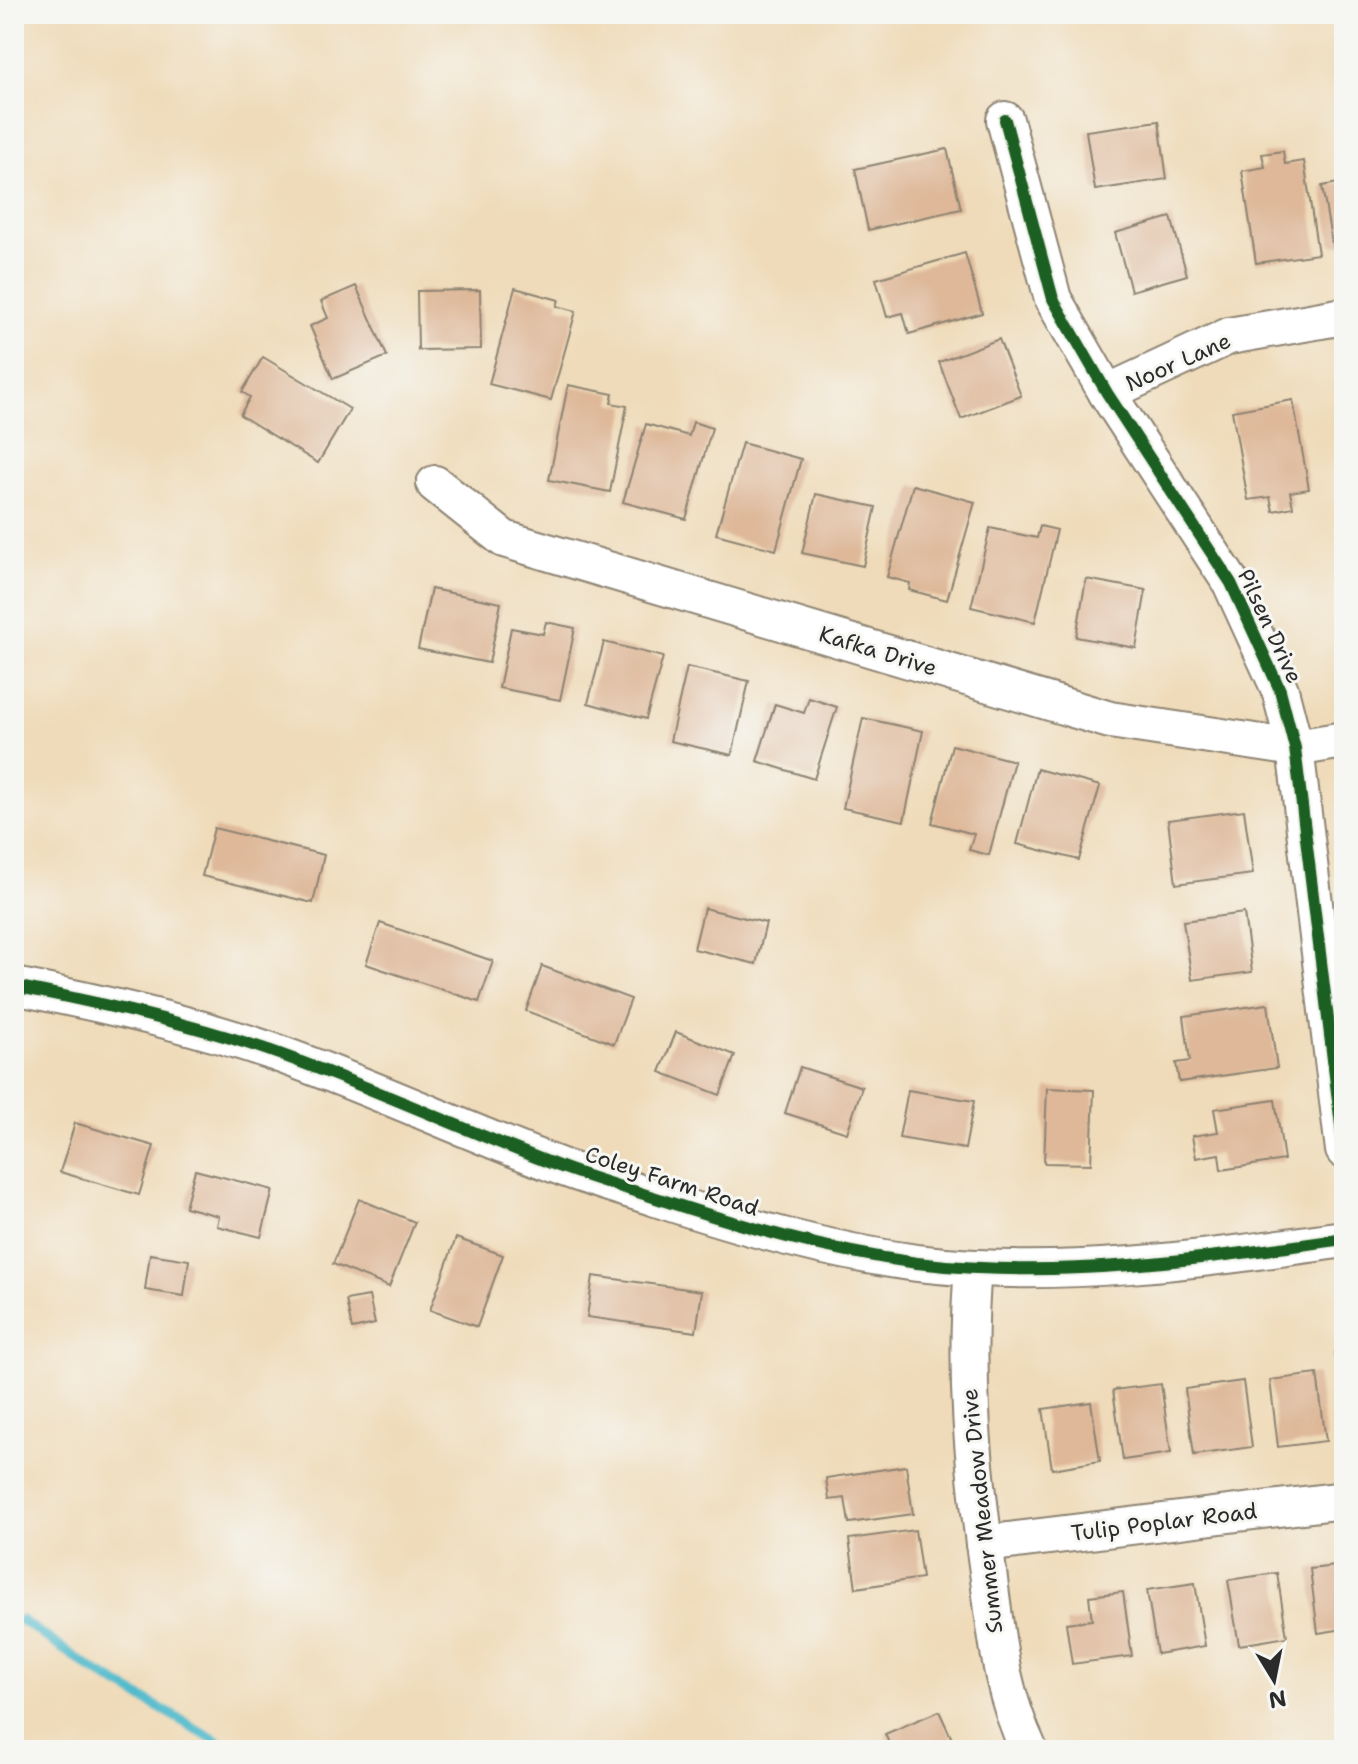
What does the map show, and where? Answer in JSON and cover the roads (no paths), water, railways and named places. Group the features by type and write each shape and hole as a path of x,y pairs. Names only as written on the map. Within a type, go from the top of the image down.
{"street":[{"name":"Pilsen Drive","path":"1005,120 1053,299 1107,393 1231,583 1280,690 1295,748 1344,1150"},
{"name":"Noor Lane","path":"1107,393 1229,336 1344,316"},
{"name":"Kafka Drive","path":"435,484 504,539 1110,720 1295,748 1344,740"},
{"name":"Coley Farm Road","path":"14,986 163,1017 271,1051 567,1169 713,1217 832,1247 916,1263 973,1268 1108,1267 1198,1259 1344,1239"},
{"name":"Summer Meadow Drive","path":"973,1268 968,1320 969,1401 984,1544 996,1646 1008,1698 1029,1750"},
{"name":"Tulip Poplar Road","path":"984,1544 1344,1500"}],"waterway":[{"path":"21,1620 95,1671 233,1750"}]}
